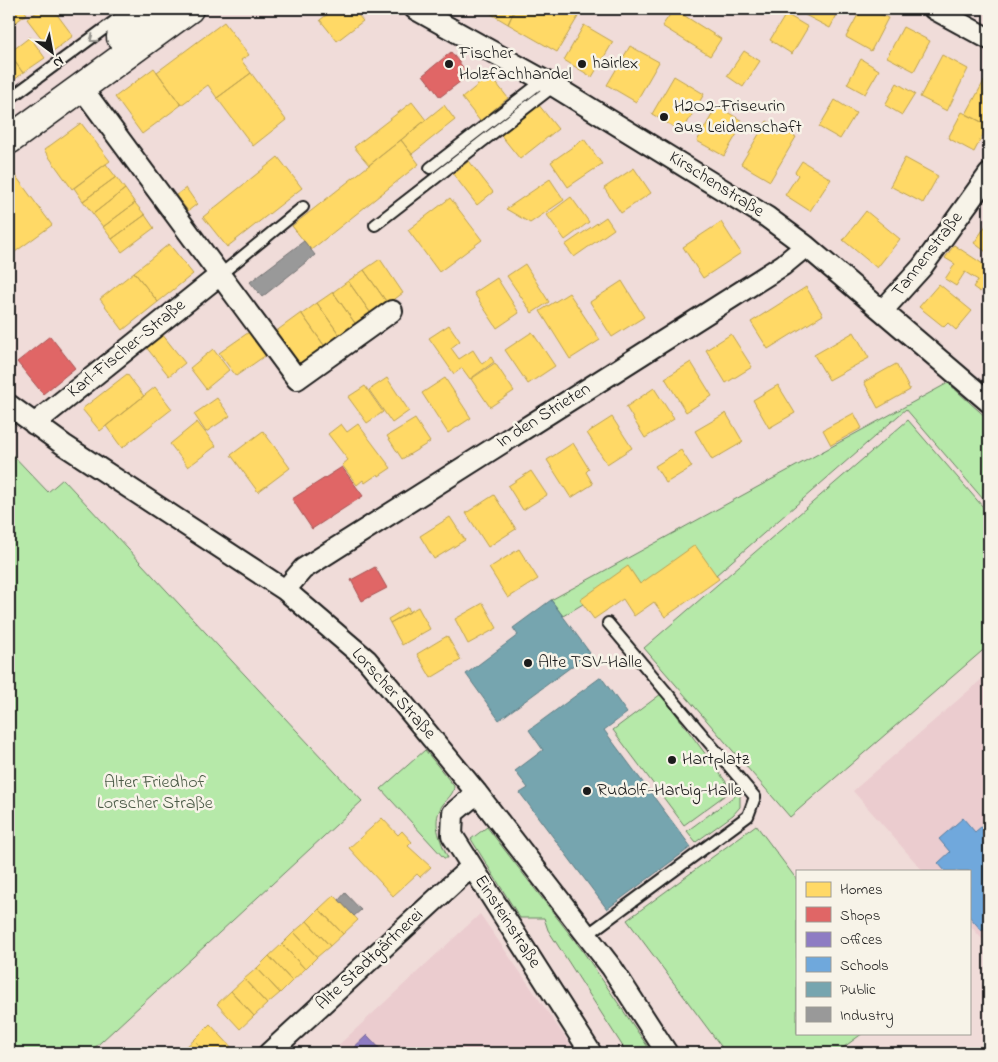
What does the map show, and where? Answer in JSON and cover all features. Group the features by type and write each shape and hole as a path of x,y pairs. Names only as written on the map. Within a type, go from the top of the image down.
{"street":[{"path":"9,118 116,42 154,9"},
{"path":"9,140 189,9"},
{"name":"Kirschenstraße","path":"415,9 549,83 767,217 806,246 883,310 989,402"},
{"path":"934,9 989,39"},
{"path":"81,87 297,378 392,311"},
{"name":"Tannenstraße","path":"883,310 922,267 989,174"},
{"name":"In den Strieten","path":"285,590 303,569 774,270 806,246"},
{"name":"Karl-Fischer-Straße","path":"34,424 221,274"},
{"name":"Lorscher Straße","path":"9,405 34,424 285,590 367,660 477,793 587,935 612,968 667,1053"},
{"name":"Einsteinstraße","path":"477,793 453,813 452,835 591,1053"},
{"name":"Alte Stadtgärtnerei","path":"270,1053 471,867"}],"lane":[{"path":"9,99 131,9"},
{"path":"430,168 549,83"},
{"path":"375,225 549,83"},
{"path":"221,274 303,207"},
{"path":"587,935 748,816 756,797 608,623"}],"shaded area":[{"path":"989,673 989,947 970,925 970,870 922,870 853,791"},
{"path":"480,914 576,1053 330,1053"}],"green space":[{"path":"948,383 989,420 989,506 906,409 716,575 640,584 628,567 583,604 563,616 551,600"},
{"path":"908,420 989,514 989,645 790,817 644,648"},
{"name":"Alter Friedhof Lorscher Straße","path":"9,451 48,492 63,479 362,801 89,1053 9,1053"},
{"name":"Hartplatz","path":"661,694 732,790 684,825 613,730"},
{"path":"425,750 454,786 452,793 440,810 437,823 448,858 444,858 381,789"},
{"path":"740,792 740,807 733,815 696,842 687,831"},
{"path":"756,825 796,879 796,1034 862,1034 836,1053 726,1053 627,920"},
{"path":"487,827 582,950 652,1053 627,1053 548,930 544,918 520,918 471,839"}],"building: Homes":[{"path":"9,9 23,9 27,14 9,27"},
{"path":"41,9 53,9 73,36 52,52 27,19"},
{"path":"334,9 353,9 363,21 337,41 320,20"},
{"path":"483,9 515,9 508,24"},
{"path":"515,9 582,10 557,52 508,24"},
{"path":"674,9 721,39 710,56 662,26"},
{"path":"809,9 840,9 830,28 805,15"},
{"path":"861,9 870,9 888,18 871,51 846,37"},
{"path":"786,14 808,27 792,54 770,40"},
{"path":"224,22 249,55 241,60 251,73 217,98 208,85 181,105 157,72"},
{"path":"584,25 613,42 592,77 564,60"},
{"path":"903,27 930,41 914,71 887,57"},
{"path":"30,37 45,58 23,73 9,53"},
{"path":"630,46 659,62 636,102 607,85"},
{"path":"744,51 760,61 743,87 727,76"},
{"path":"9,54 23,73 9,84"},
{"path":"942,55 968,69 947,111 920,97"},
{"path":"861,59 879,70 865,94 847,84"},
{"path":"154,68 181,105 142,134 115,97"},
{"path":"251,73 286,120 253,146 217,98"},
{"path":"490,75 508,98 480,121 462,98"},
{"path":"674,76 704,94 682,132 652,114"},
{"path":"984,81 989,84 989,126 966,114"},
{"path":"897,83 915,94 902,115 885,105"},
{"path":"835,100 856,113 840,139 819,127"},
{"path":"412,102 426,120 369,165 354,147"},
{"path":"538,104 558,129 520,159 500,134"},
{"path":"444,105 455,120 412,154 401,140"},
{"path":"717,106 744,122 724,156 697,141"},
{"path":"962,112 988,125 974,152 948,138"},
{"path":"767,121 796,137 770,181 741,164"},
{"path":"81,123 110,161 72,189 44,150"},
{"path":"584,139 602,164 568,187 551,162"},
{"path":"401,140 419,164 311,250 292,226"},
{"path":"278,157 302,188 227,247 203,217"},
{"path":"905,158 938,176 923,203 890,186"},
{"path":"469,161 493,192 477,205 453,174"},
{"path":"802,161 831,179 810,211 785,195 798,175 795,172"},
{"path":"106,164 116,177 83,201 74,188"},
{"path":"634,168 651,193 621,213 604,188"},
{"path":"15,175 52,225 15,252 9,244 9,180"},
{"path":"116,177 125,189 93,214 83,201"},
{"path":"550,179 564,200 530,223 506,209"},
{"path":"186,188 197,204 188,211 176,195"},
{"path":"125,189 135,203 103,227 93,214"},
{"path":"571,197 589,222 565,240 547,215"},
{"path":"450,198 482,240 439,272 408,230"},
{"path":"135,203 145,215 112,239 103,227"},
{"path":"866,211 900,239 877,268 843,240"},
{"path":"145,215 154,228 122,252 112,239"},
{"path":"606,217 614,229 574,257 565,245"},
{"path":"989,221 989,254 974,243"},
{"path":"721,222 741,253 703,278 683,247"},
{"path":"169,244 193,274 158,302 134,272"},
{"path":"954,245 989,268 989,287 985,285 980,292 973,287 978,280 965,272 956,286 945,279 955,264 945,258"},
{"path":"380,259 403,293 388,304 364,270"},
{"path":"525,264 549,302 532,313 507,276"},
{"path":"364,270 388,304 372,315 348,281"},
{"path":"134,272 158,302 123,330 100,299"},
{"path":"497,278 519,313 497,328 474,293"},
{"path":"348,281 372,315 357,326 333,292"},
{"path":"622,281 644,317 612,337 590,302"},
{"path":"939,284 972,311 956,330 948,323 944,327 919,307"},
{"path":"806,287 823,315 768,349 751,322"},
{"path":"333,292 357,326 341,337 317,303"},
{"path":"569,293 600,340 570,359 540,311"},
{"path":"317,303 341,337 326,348 302,314"},
{"path":"301,313 326,348 300,366 275,332"},
{"path":"449,325 460,341 451,348 459,359 473,350 482,364 491,357 494,362 470,379 462,368 454,374 429,338"},
{"path":"252,330 269,353 236,376 219,353"},
{"path":"532,332 555,366 528,384 505,350"},
{"path":"854,332 869,358 829,380 814,355"},
{"path":"162,334 185,363 169,376 146,347"},
{"path":"731,334 752,367 726,383 706,350"},
{"path":"213,349 229,370 206,389 190,368"},
{"path":"691,362 712,396 686,412 665,378"},
{"path":"495,363 514,391 490,407 471,379"},
{"path":"896,364 910,390 878,408 864,382"},
{"path":"127,374 144,396 100,431 82,409"},
{"path":"387,378 409,411 392,423 369,390"},
{"path":"445,378 471,418 448,433 422,393"},
{"path":"778,385 795,413 769,428 753,400"},
{"path":"365,386 383,412 367,423 348,397"},
{"path":"155,387 172,409 122,448 106,426"},
{"path":"654,388 674,419 645,438 626,407"},
{"path":"217,398 230,416 206,432 194,414"},
{"path":"726,413 743,442 712,460 695,431"},
{"path":"854,413 862,428 831,445 823,430"},
{"path":"612,417 632,448 607,464 587,433"},
{"path":"415,419 430,442 402,459 387,436"},
{"path":"197,422 216,446 188,467 170,444"},
{"path":"341,424 347,432 358,424 391,468 365,483 363,480 357,485 342,465 348,460 328,434"},
{"path":"263,431 290,468 258,492 231,455"},
{"path":"573,443 589,469 586,472 593,484 571,498 547,460"},
{"path":"681,450 692,467 666,483 655,466"},
{"path":"531,471 547,495 523,510 508,486"},
{"path":"494,495 516,529 488,547 466,513"},
{"path":"450,517 465,540 434,559 420,536"},
{"path":"695,545 719,579 665,617 654,602 634,616 623,599 594,619 580,600 628,566 640,584"},
{"path":"519,549 538,579 508,598 489,568"},
{"path":"483,603 497,628 468,644 455,619"},
{"path":"408,607 410,612 390,623 388,619"},
{"path":"418,607 430,629 402,645 390,623"},
{"path":"447,636 461,660 431,678 417,654"},
{"path":"382,818 398,835 402,831 412,842 408,846 431,867 420,877 417,874 393,896 349,848"},
{"path":"334,895 358,920 343,934 319,909"},
{"path":"319,909 343,934 330,946 307,921"},
{"path":"307,921 330,946 317,957 294,932"},
{"path":"294,932 317,957 305,969 282,944"},
{"path":"282,944 305,969 292,981 269,956"},
{"path":"269,956 292,981 280,993 257,968"},
{"path":"257,968 280,993 267,1004 244,979"},
{"path":"244,979 267,1004 254,1016 231,991"},
{"path":"231,991 254,1016 240,1029 217,1004"},
{"path":"210,1024 234,1050 231,1053 207,1053 194,1040"},
{"path":"194,1040 207,1053 179,1053"}],"building: Shops":[{"name":"Fischer Holzfachhandel","path":"451,52 469,75 440,97 423,75"},
{"path":"50,336 75,368 43,394 17,362"},
{"path":"342,467 363,496 312,529 292,499"},
{"path":"375,567 387,588 362,601 351,580"}],"building: Offices":[{"path":"367,1035 384,1053 348,1053"}],"building: Schools":[{"path":"963,818 975,832 988,821 989,823 989,926 982,931 970,917 970,870 944,870 938,863 950,852 939,839"}],"building: Public":[{"name":"Alte TSV-Halle","path":"551,600 590,653 499,720 466,674 518,635 513,628"},
{"name":"Rudolf-Harbig-Halle","path":"601,677 627,713 604,730 691,847 607,909 520,793 528,788 515,771 543,750 529,730"}],"building: Industry":[{"path":"304,241 315,255 262,297 250,282"},
{"path":"345,893 361,910 354,916 339,900"}],"place":[{"name":"Fischer Holzfachhandel","path":"449,64"},
{"name":"hairlex","path":"582,64"},
{"name":"H2O2-Friseurin aus Leidenschaft","path":"664,117"},
{"name":"Alte TSV-Halle","path":"528,663"},
{"name":"Hartplatz","path":"672,760"},
{"name":"Rudolf-Harbig-Halle","path":"587,791"}]}
